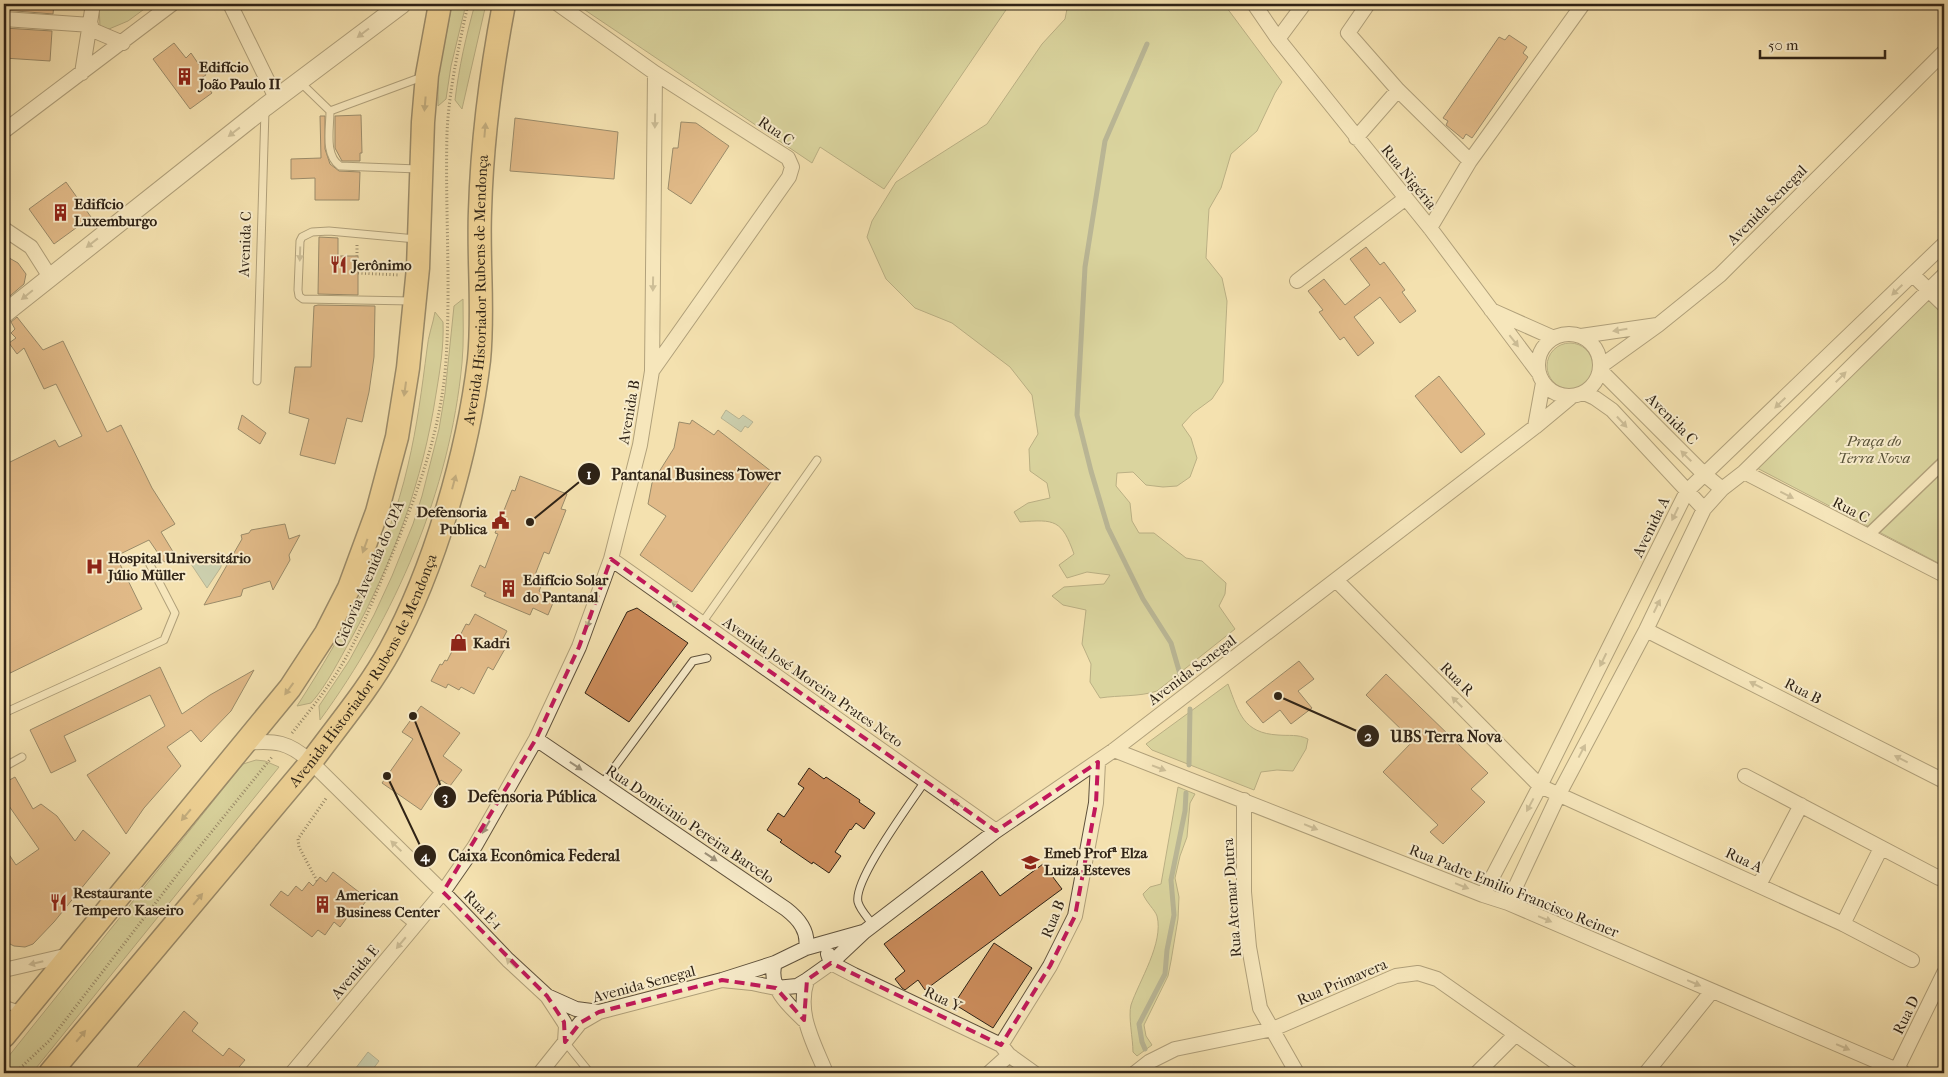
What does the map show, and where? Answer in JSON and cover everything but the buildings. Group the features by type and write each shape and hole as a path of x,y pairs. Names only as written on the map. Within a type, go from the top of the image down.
{"main road":[{"path":"4,1036 14,1007 69,955 290,688 326,633 349,588 377,512 395,445 404,395 418,276 428,75 440,4"},
{"name":"Avenida Historiador Rubens de Mendonça","path":"50,1073 311,762 373,677 390,650 408,613 436,541 463,447 477,370 482,319 480,214 482,162 494,58 504,4"}],"street":[{"path":"82,73 93,4"},
{"path":"4,131 123,43 172,4"},
{"path":"230,4 271,102"},
{"path":"4,314 271,102 402,4"},
{"name":"Rua C","path":"558,4 655,73 788,158 792,167 790,177 652,371"},
{"name":"Rua Nigéria","path":"1254,4 1278,39 1430,228 1541,378 1556,393 1577,395"},
{"path":"1278,39 1304,4"},
{"path":"1368,4 1348,33 1398,90 1470,161"},
{"path":"1430,228 1470,161 1582,4"},
{"path":"4,19 90,27 123,43"},
{"name":"Avenida Senegal","path":"1601,368 1720,275 1944,52"},
{"name":"Avenida B","path":"443,892 475,846 536,739 579,647 611,559 640,445 652,371 655,73"},
{"path":"1356,138 1398,90"},
{"path":"1297,281 1406,198"},
{"path":"4,229 31,247 50,276"},
{"name":"Avenida A","path":"1483,895 1540,786 1687,491 1944,244"},
{"path":"1913,275 1944,305"},
{"path":"1508,903 1559,794 1646,630 1704,509 1722,489 1744,472 1944,275"},
{"path":"1490,309 1554,338"},
{"path":"1535,427 1541,378 1538,358 1544,346 1554,338 1568,334 1581,336 1658,325"},
{"path":"1577,395 1593,387 1601,368 1599,354 1592,343 1581,336"},
{"name":"Avenida C","path":"1601,368 1704,474 1722,489"},
{"path":"1577,395 1595,398 1612,410 1704,509"},
{"name":"Avenida Senegal","path":"722,980 776,988 797,986 807,980 831,962 868,928 996,831 1114,750 1577,395"},
{"path":"1867,536 1944,462"},
{"name":"Rua C","path":"1744,472 1944,575"},
{"name":"Avenida José Moreira Prates Neto","path":"611,559 996,831"},
{"name":"Rua R","path":"1336,580 1540,786 1559,794"},
{"name":"Rua B","path":"1646,630 1944,781"},
{"name":"Rua Domicinio Pereira Barcelo","path":"536,739 793,914 802,925 806,934 806,948"},
{"path":"246,743 272,741 283,744"},
{"name":"Rua E-1","path":"283,744 300,752 311,762 443,892 508,960 547,996 566,1026 565,1042"},
{"name":"Rua Padre Emilio Francisco Reiner","path":"1114,750 1483,895 1508,903 1899,1072"},
{"name":"Rua B","path":"989,1073 1005,1050 1075,916 1096,803 1098,762"},
{"path":"1745,776 1939,878"},
{"name":"Rua A","path":"1559,794 1843,924 1912,960"},
{"name":"Rua Atemar Dutra","path":"1244,800 1244,892 1249,947 1260,1008 1297,1073"},
{"path":"1759,885 1801,805"},
{"path":"1843,924 1881,848"},
{"name":"Avenida E","path":"292,1073 443,892"},
{"name":"Avenida Senegal","path":"540,1073 580,1023 598,1012 722,980 775,962 806,948 868,928"},
{"path":"825,943 831,962"},
{"path":"4,970 69,955"},
{"path":"775,962 773,974 776,988 804,1020 826,1073"},
{"name":"Rua Y","path":"831,962 1005,1050 1034,1073"},
{"name":"Rua Primavera","path":"1135,1073 1149,1062 1175,1049 1273,1029 1396,976 1418,973 1436,980 1571,1073"},
{"name":"Rua D","path":"1899,1072 1944,973"},
{"path":"804,1020 803,998 807,980"},
{"path":"1646,1073 1712,991"},
{"name":"Rua E-1","path":"547,996 576,1009 598,1012"},
{"path":"1477,1073 1515,1035"}],"lane":[{"path":"330,111 428,75"},
{"path":"299,81 330,111 330,154 334,162 340,166 422,170"},
{"name":"Avenida C","path":"258,381 271,102"},
{"path":"415,301 303,299 299,296 298,290 300,241 305,235 312,232 329,231 419,239"},
{"path":"702,623 816,460"},
{"path":"4,713 164,640 175,613 146,557"},
{"path":"602,784 693,661 707,658"},
{"path":"4,767 22,756"},
{"path":"868,928 858,903 859,889 871,863 925,781"},
{"path":"399,913 415,926"},
{"path":"565,1042 590,1073"}],"path":[{"name":"Ciclovia Avenida do CPA","path":"15,1073 50,1040 184,866 307,715 338,671 358,635 400,535 428,460 439,411 446,362 449,292 447,133 451,91 468,4"},
{"path":"358,273 418,276"},
{"path":"317,881 299,847 298,839 334,786"}],"highlighted area":[{"path":"611,559 996,831 1098,762 1096,803 1075,916 1050,966 1001,1045 831,963 807,980 804,1020 776,988 722,980 599,1012 580,1023 565,1042 564,1022 547,996 443,892 536,739 579,647"}],"green space":[{"path":"99,4 151,4 128,21 109,29 100,27"},
{"path":"452,4 466,4 451,66 446,99 438,106 438,77"},
{"path":"475,4 486,4 462,109 455,100 463,52"},
{"path":"576,4 1010,4 884,189 820,147 812,163"},
{"path":"1068,4 1224,4 1282,82 1257,131 1231,154 1221,188 1209,209 1206,258 1222,278 1227,301 1223,382 1212,399 1193,413 1182,425 1191,438 1197,458 1190,477 1177,486 1163,487 1146,485 1133,472 1117,473 1116,486 1130,503 1132,521 1139,533 1154,533 1186,558 1202,561 1226,583 1225,594 1219,606 1235,629 1157,691 1100,698 1090,682 1091,664 1082,644 1086,610 1063,605 1052,596 1064,587 1104,584 1110,575 1087,572 1067,578 1059,565 1074,554 1061,528 1049,522 1020,522 1014,512 1028,503 1050,498 1047,483 1030,471 1029,449 1038,434 1032,395 1010,367 952,323 915,308 886,279 867,237 872,221 896,182 987,124 1042,44 1065,19"},
{"name":"Praça do Terra Nova","path":"1929,296 1944,312 1944,566 1757,468"},
{"path":"463,299 463,355 456,411 432,505 415,551 395,596 347,681 320,720 319,706 349,661 374,615 413,524 439,429 445,393 454,306"},
{"path":"435,312 443,322 439,376 423,458 404,520 380,580 351,639 311,703 297,706 348,620 377,560 389,529 411,451"},
{"path":"1565,343 1575,343 1587,349 1592,357 1592,375 1587,383 1579,388 1565,389 1557,386 1550,379 1547,371 1547,361 1550,353 1557,346"},
{"path":"1228,684 1239,712 1250,726 1266,733 1308,739 1306,749 1293,771 1261,772 1254,790 1152,750 1146,744"},
{"path":"256,760 265,761 279,767 32,1073 4,1073 4,1062 243,764"},
{"path":"1178,787 1195,794 1190,803 1187,837 1175,878 1179,897 1178,919 1168,976 1144,1025 1146,1036 1152,1045 1137,1056 1133,1052 1130,1010 1150,962 1158,927 1157,916 1143,894 1150,887 1161,884"}],"water":[{"path":"726,410 739,419 743,415 753,422 748,428 745,426 741,432 721,418"},
{"path":"201,558 212,563 218,560 221,563 221,567 207,588 191,564"},
{"path":"368,1052 379,1061 370,1073 352,1073"}],"waterway":[{"path":"1147,44 1105,141 1085,267 1077,415 1108,528 1143,599 1171,643 1182,681"},
{"path":"1189,765 1190,709"},
{"path":"1145,1049 1139,1024 1165,974 1167,950 1174,915 1171,880 1185,811 1186,793"}],"place":[{"name":"Edifício João Paulo II","path":"185,76"},
{"name":"Edifício Luxemburgo","path":"60,213"},
{"name":"Jerônimo","path":"338,265"},
{"name":"Defensoria Publica","path":"501,521"},
{"name":"Pantanal Business Tower","path":"530,522"},
{"name":"Hospital Universitário Júlio Müller","path":"94,567"},
{"name":"Edifício Solar do Pantanal","path":"509,589"},
{"name":"Kadri","path":"459,643"},
{"name":"UBS Terra Nova","path":"1278,696"},
{"name":"Defensoria Pública","path":"413,716"},
{"name":"Caixa Econômica Federal","path":"387,776"},
{"name":"Emeb Profª Elza Luiza Esteves","path":"1030,862"},
{"name":"Restaurante Tempero Kaseiro","path":"59,902"},
{"name":"American Business Center","path":"322,904"}]}
